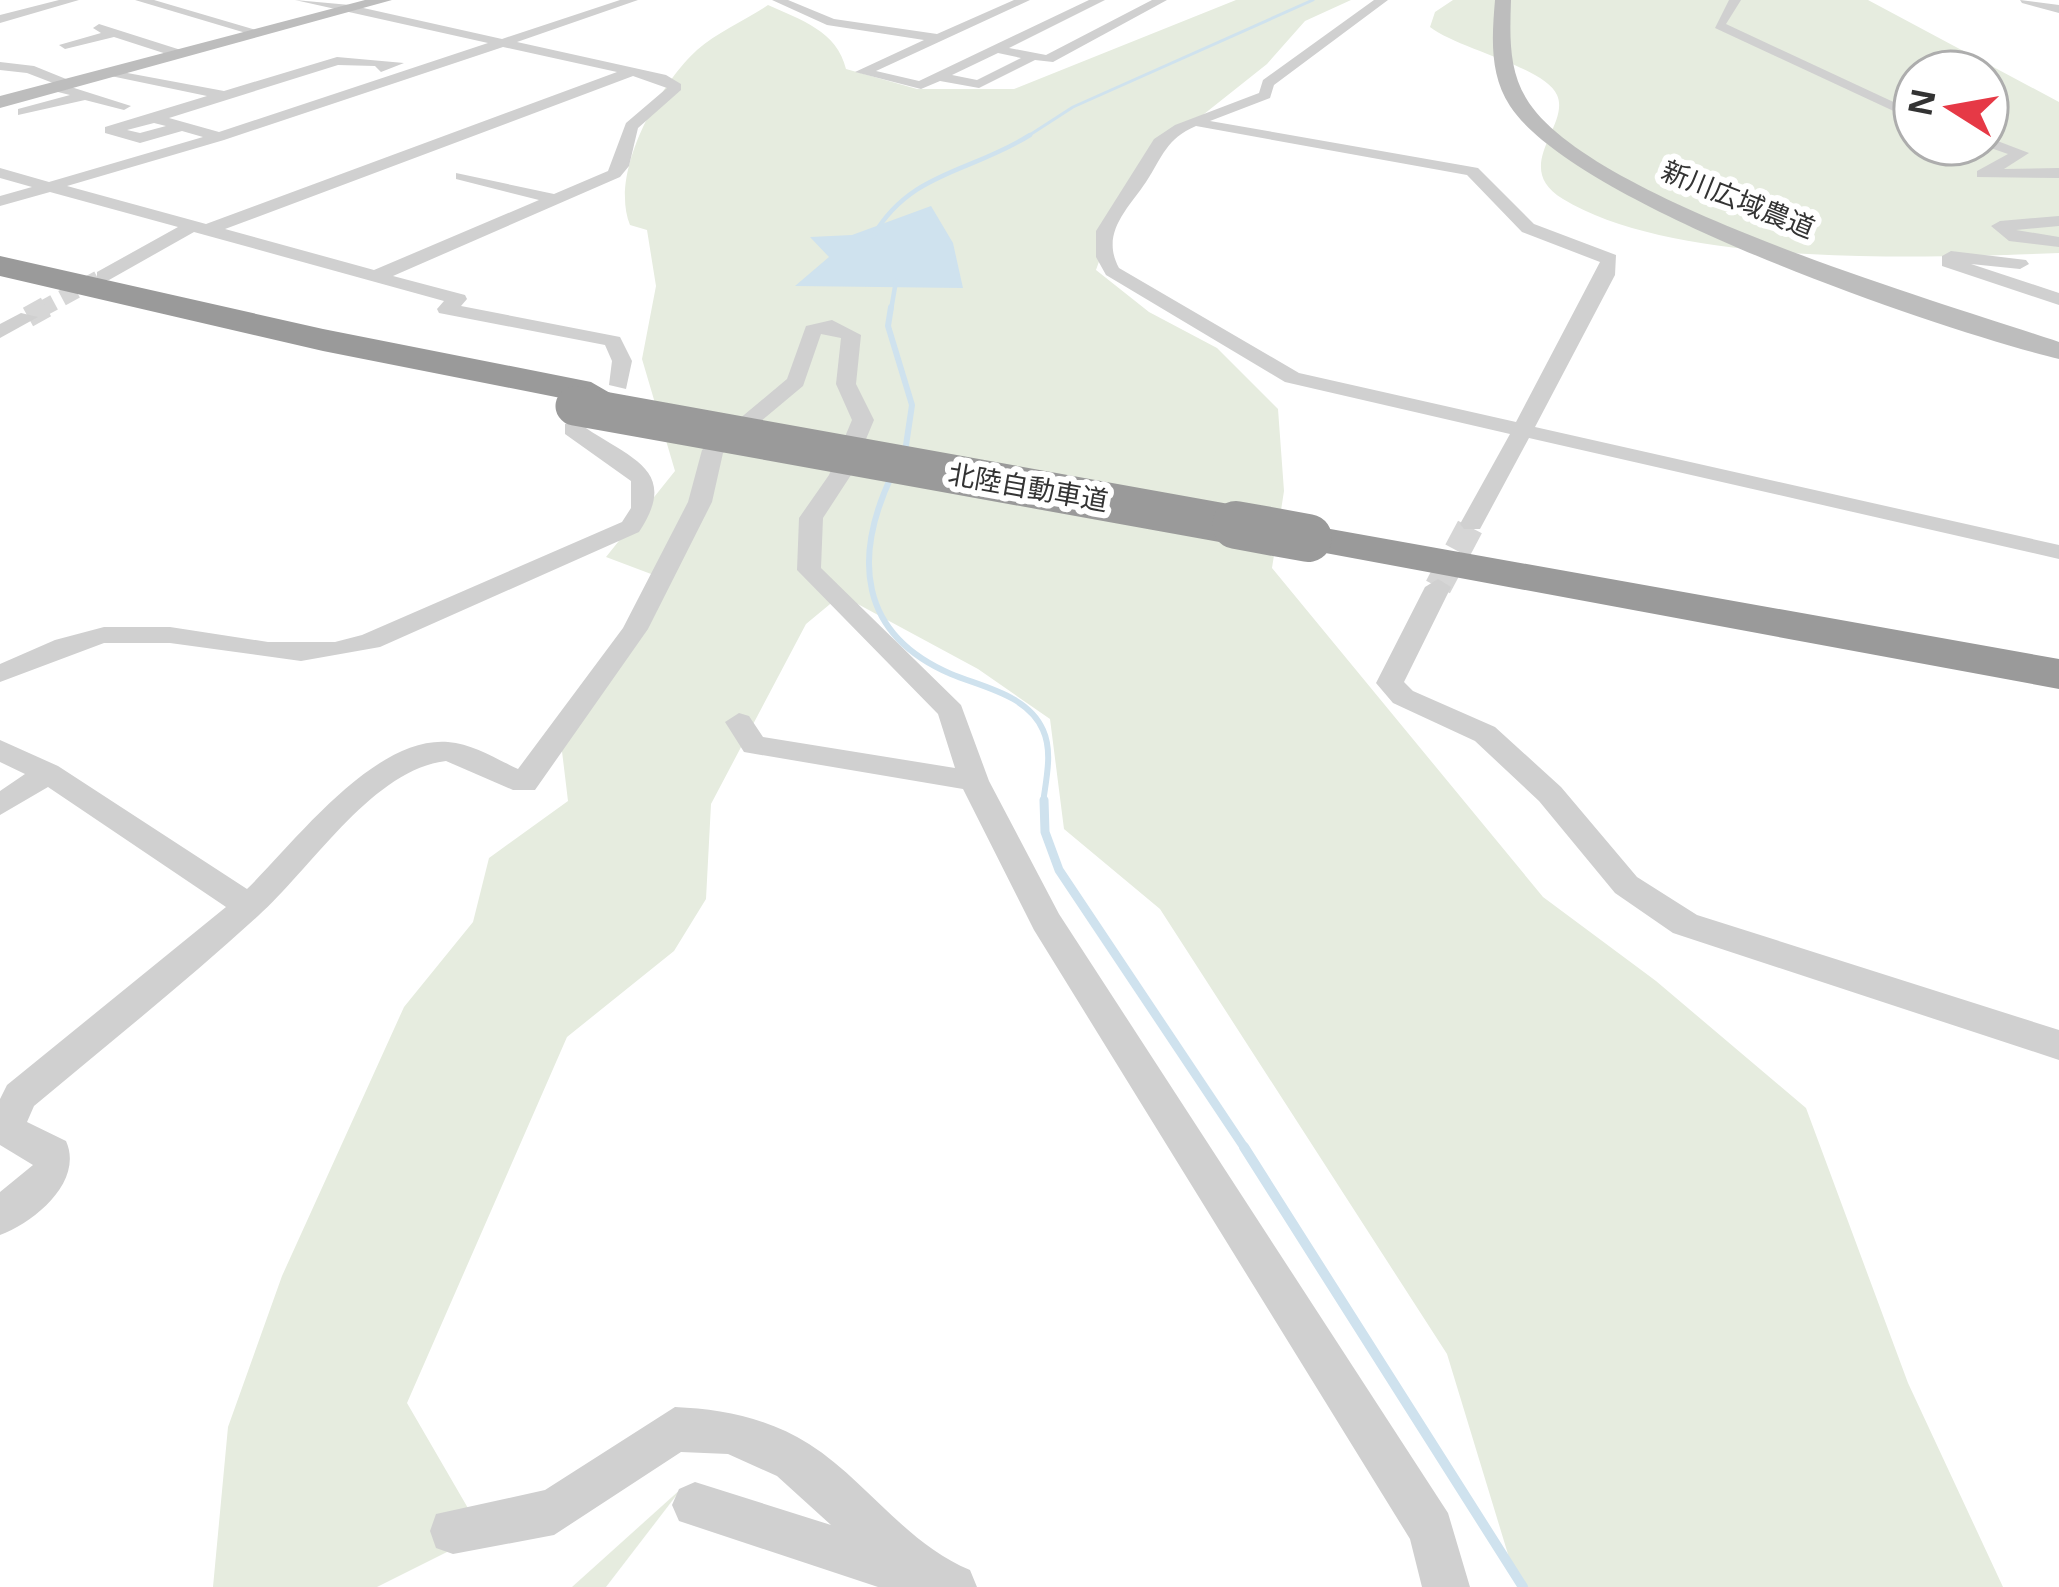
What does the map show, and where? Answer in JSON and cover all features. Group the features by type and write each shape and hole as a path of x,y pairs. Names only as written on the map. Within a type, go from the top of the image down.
{"highway":[{"name":"北陸自動車道","path":"0,266 591,401"},
{"name":"北陸自動車道","path":"0,283 591,401 1311,529 2059,652"},
{"name":"北陸自動車道","path":"1311,529 1565,584 2059,674"},
{"path":"1565,584 2059,684"}],"street":[{"path":"0,19 73,0"},
{"path":"141,0 260,33"},
{"path":"302,0 676,86 631,126 622,166 614,174 379,275"},
{"path":"23,112 111,72 384,0"},
{"path":"154,118 213,135 632,0"},
{"path":"778,0 831,22 1048,59 1161,0"},
{"path":"1024,0 862,72 921,85 1099,0"},
{"path":"1382,0 1268,83 1265,95 1196,123 1153,147 1148,167 1106,223 1104,260 1112,271 1292,377 2059,552"},
{"name":"新川広域農道","path":"1503,0 1500,63 1521,109 1555,142 1600,172 1758,244 2059,351"},
{"path":"1735,0 1719,26 1891,106"},
{"path":"2026,0 2059,9"},
{"path":"993,14 1100,31"},
{"path":"99,28 179,54"},
{"path":"65,46 115,33"},
{"path":"940,76 979,84 1032,57"},
{"path":"183,126 140,138 110,130 337,61 397,63 312,89"},
{"path":"1796,61 1837,62"},
{"path":"0,66 29,69 67,89 124,106"},
{"path":"111,72 247,107"},
{"path":"0,201 154,155 327,94 229,72"},
{"path":"103,276 202,227 631,72"},
{"path":"174,88 211,77"},
{"path":"1808,85 1851,86"},
{"path":"0,102 67,89"},
{"path":"1873,97 1891,97"},
{"path":"1196,123 1472,171 1528,228 1610,259 1606,275 1472,524"},
{"path":"115,146 154,155"},
{"path":"9,176 96,153"},
{"path":"1994,168 1983,174 2059,173"},
{"path":"0,674 106,634 276,653 334,654 631,527 646,508 647,486 635,470 573,429 622,361 613,341 446,309 458,299 9,176"},
{"path":"462,176 555,199"},
{"path":"2059,221 2000,226 2015,237 2059,242"},
{"path":"2020,264 1951,256 1948,262 2059,299"},
{"path":"0,332 28,316"},
{"path":"0,1217 52,1172 52,1153 5,1129 20,1096 249,906 368,790 424,752 462,755 524,783 544,762 635,629 700,502 713,450 796,382 806,341 822,326 851,335 846,385 863,420 840,475 811,518 809,570 952,711 974,781 1046,921 1431,1529 1445,1587"},
{"path":"1438,587 1390,682 1403,698 1485,734 1550,794 1626,886 1684,924 2059,1045"},
{"path":"739,722 754,745 974,781"},
{"path":"0,750 48,772 249,906"},
{"path":"0,805 48,772"},
{"path":"454,1531 554,1512 676,1429 729,1432 793,1460 940,1583"},
{"path":"695,1504 940,1583"}],"shaded area":[{"path":"1236,0 1351,0 1305,21 1267,64 1160,149 1120,202 1096,270 1149,312 1217,348 1278,409 1284,491 1272,568 1543,897 1656,981 1806,1108 1908,1383 2003,1587 1518,1587 1447,1354 1160,909 1064,829 1050,719 978,669 841,595 806,624 711,804 706,899 674,951 567,1037 407,1403 483,1534 377,1587 213,1587 228,1427 282,1276 404,1007 473,922 489,858 568,801 561,743 667,580 606,557 675,471 642,359 656,286 647,230 630,225 625,204 632,157 667,85 705,44 768,5 826,36 846,69 917,89 1014,89"},
{"path":"1453,0 1868,0 1958,48 1891,48 1891,168 2011,168 2011,76 2059,102 2059,253 1804,254 1670,237 1611,221 1563,199 1548,187 1542,174 1545,147 1559,107 1549,85 1430,27 1435,12"},
{"path":"682,1488 606,1587 572,1587"}],"water":[{"path":"931,206 953,243 963,288 795,286 829,257 810,237 852,235"}],"waterway":[{"path":"1026,137 1073,107 1313,0"},
{"path":"1026,137 1030,135"},
{"path":"873,236 888,215 924,185 1026,137"},
{"path":"891,310 896,281"},
{"path":"891,307 888,326 912,405 905,452"},
{"path":"892,475 872,535 869,563 881,615 897,638 920,657 1015,700 1036,718 1048,747 1043,803"},
{"path":"1044,800 1045,832 1059,870 1244,1147"},
{"path":"1244,1147 1523,1587"}],"tunnel":[{"path":"40,310 103,276"},
{"path":"28,317 46,307"},
{"path":"1438,587 1471,525"}]}
